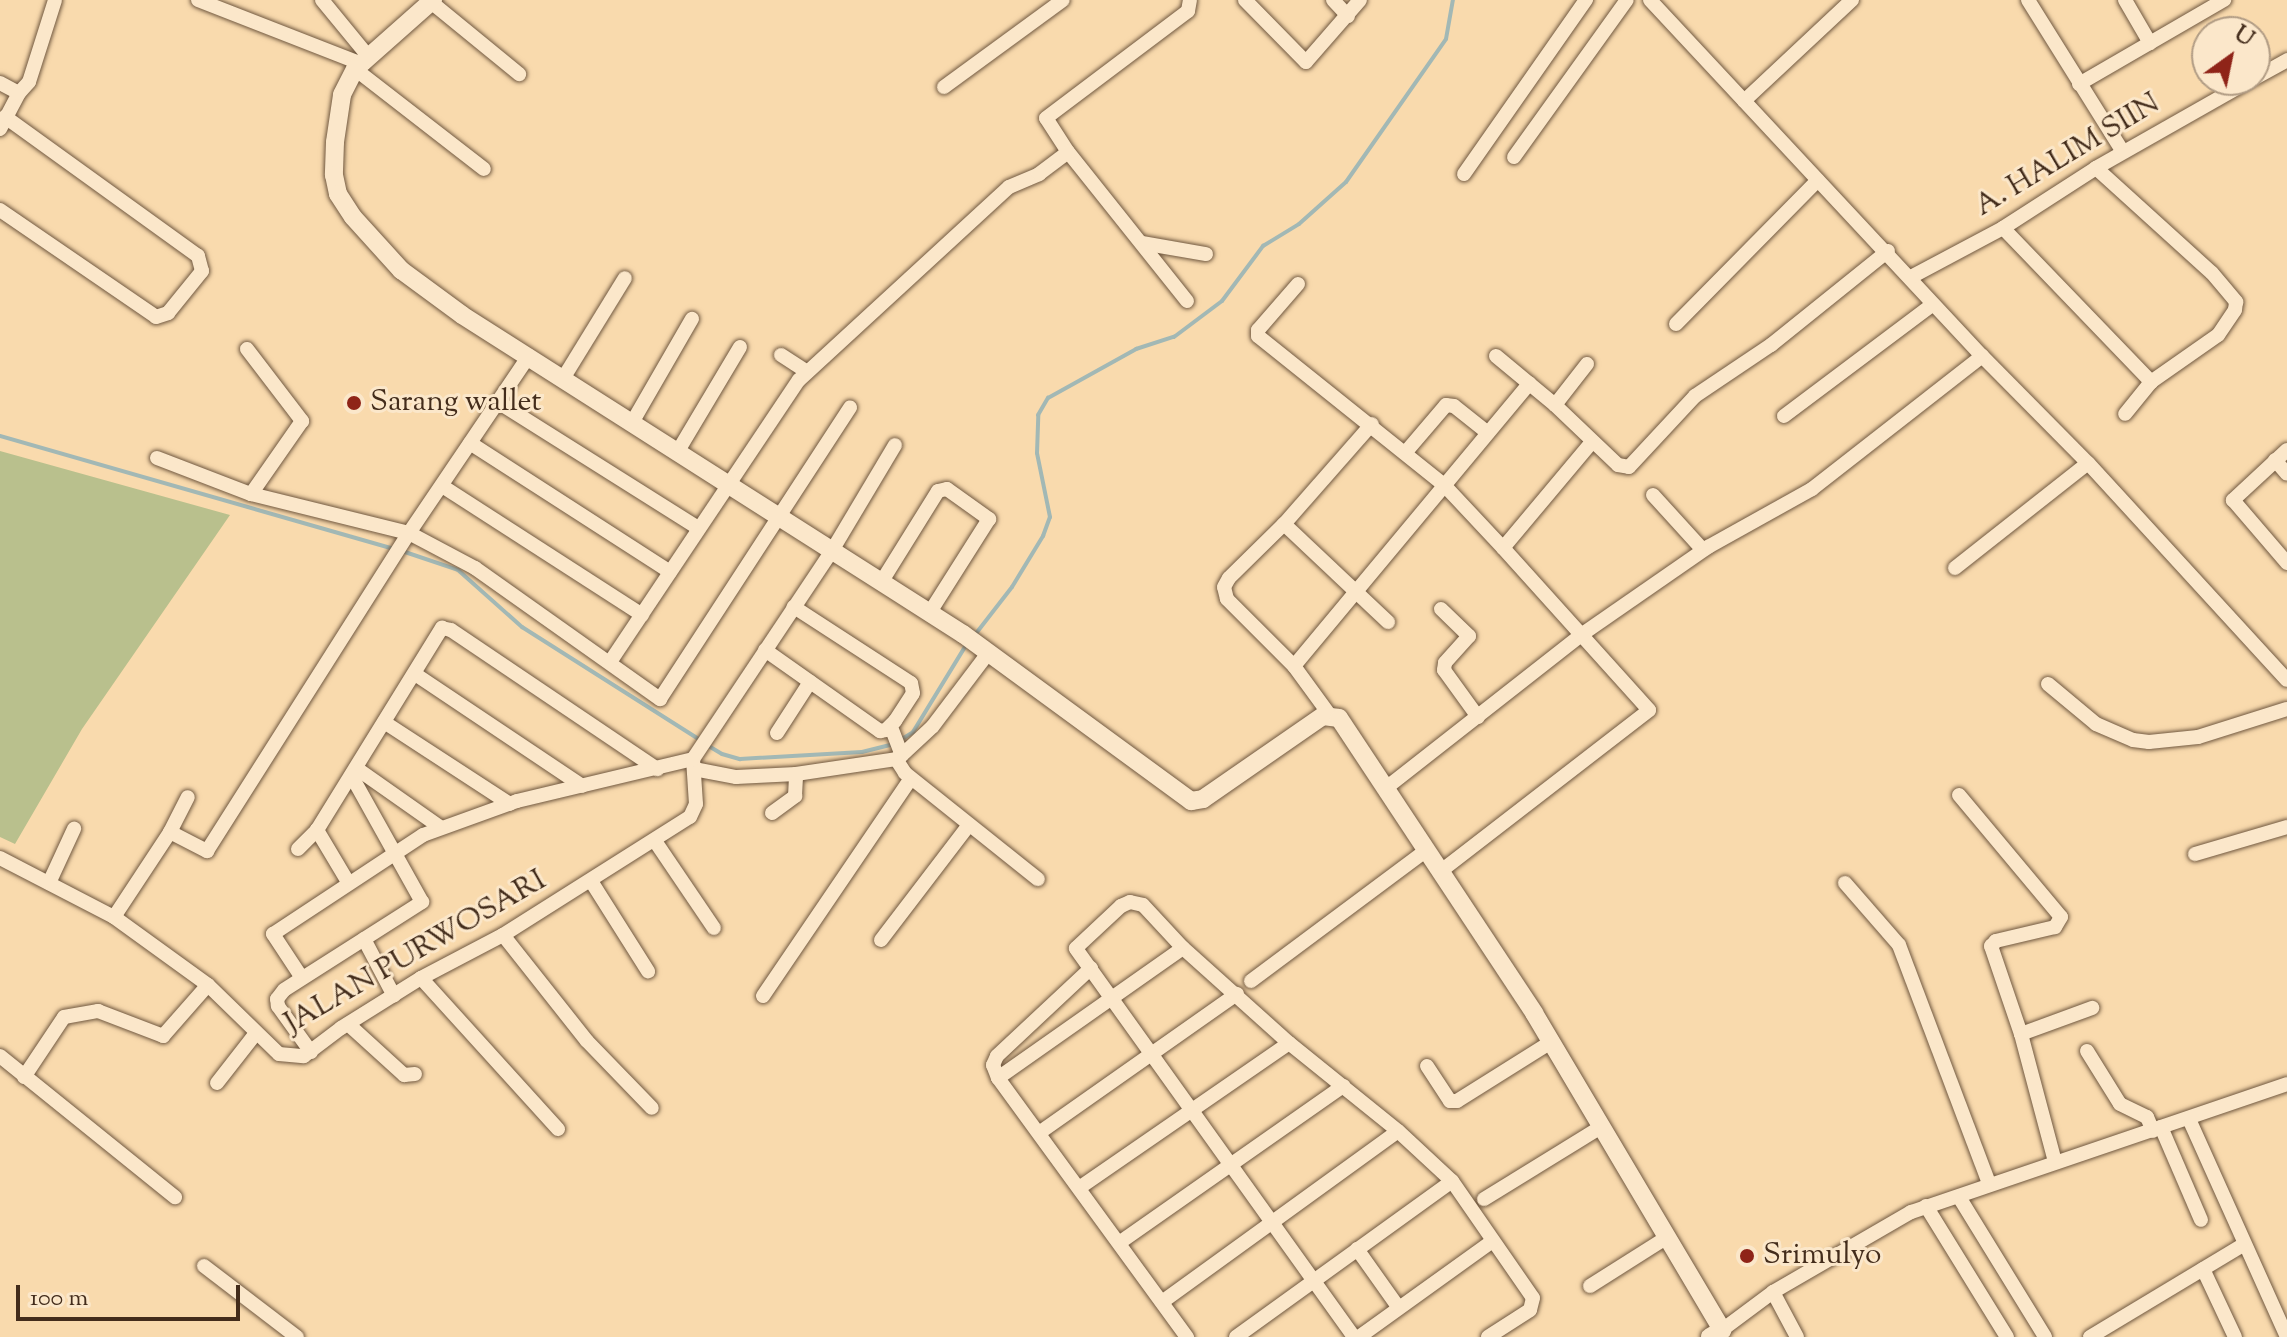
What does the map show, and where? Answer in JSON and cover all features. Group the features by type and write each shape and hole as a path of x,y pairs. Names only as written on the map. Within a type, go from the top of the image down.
{"street":[{"path":"0,210 156,317 168,313 202,271 198,256 3,123 19,93 29,82 55,0"},
{"path":"198,0 361,63"},
{"path":"322,0 361,63 484,169"},
{"path":"944,87 1063,0"},
{"path":"1187,301 1047,124 1048,115 1188,11 1190,0"},
{"path":"1245,0 1304,62 1310,60 1360,0"},
{"path":"1333,0 1348,16"},
{"path":"1464,174 1586,0"},
{"path":"1514,157 1627,0"},
{"path":"1650,0 1888,251 1982,356 2088,463 2287,680"},
{"path":"1744,101 1852,0"},
{"path":"2028,0 2123,152"},
{"path":"2125,0 2150,43"},
{"path":"519,74 432,1 361,63 340,104 334,151 335,185 344,205 406,276 987,650 1191,801 1203,799 1329,714"},
{"path":"2079,84 2218,2"},
{"path":"0,83 19,93"},
{"name":"A. HALIM SIIN","path":"1911,277 2003,228 2096,168 2223,96"},
{"path":"610,662 698,528 807,372 1013,184 1039,174 1068,152"},
{"path":"2096,168 2212,273 2236,302 2235,310 2218,335 2151,382 2125,414"},
{"path":"1676,324 1818,180"},
{"path":"2003,228 2151,382"},
{"path":"1142,243 1206,254"},
{"path":"1496,356 1555,405 1618,465 1629,467 1695,396 1771,345 1888,251"},
{"path":"564,377 625,278"},
{"path":"1298,284 1258,330 1258,336 1372,424 1445,486 1648,706 1647,713 1441,871"},
{"path":"1784,416 1933,304"},
{"path":"633,421 692,319"},
{"path":"678,451 740,347"},
{"path":"247,349 302,421 251,494"},
{"path":"781,355 807,372"},
{"path":"170,832 207,851 407,537 529,356"},
{"path":"1386,788 1581,635 1703,550 1812,489 1982,356"},
{"path":"1555,405 1587,364"},
{"path":"1294,666 1530,383"},
{"path":"498,402 698,528"},
{"path":"1405,453 1446,405 1454,406 1488,433"},
{"path":"157,458 251,494 407,537 475,568 660,699 850,408"},
{"path":"1372,424 1284,524 1229,578 1224,591 1294,666 1329,714 1342,720 1551,1042 1715,1326 1926,1206 1959,1197 1984,1173 2053,1153 2191,1121 2287,1084"},
{"path":"1503,548 1592,442"},
{"path":"470,443 670,572"},
{"path":"695,760 833,549 895,445"},
{"path":"2287,474 2281,455 2233,500 2287,563"},
{"path":"1955,568 2088,463"},
{"path":"442,486 642,615"},
{"path":"882,581 941,488 988,517 930,612"},
{"path":"1653,495 1703,550"},
{"path":"1284,524 1388,622"},
{"path":"794,607 911,683 913,693 897,743"},
{"path":"1441,609 1469,636 1445,663 1444,670 1478,717"},
{"path":"298,849 317,830 442,628 446,627 657,769"},
{"path":"765,650 897,743 911,778 1038,879"},
{"path":"302,978 273,934 348,882 440,827 510,804 695,760 736,777 796,774 897,743 933,726 987,650"},
{"path":"415,674 582,786"},
{"path":"777,733 810,682"},
{"path":"2048,684 2096,724 2133,740 2149,742 2198,737 2287,709"},
{"path":"384,722 510,804"},
{"name":"JALAN PURWOSARI","path":"0,858 114,917 208,985 256,1033 287,1057 304,1056 421,978 503,935 690,817 696,804 695,760"},
{"path":"354,771 440,827"},
{"path":"354,771 422,902"},
{"path":"772,813 795,796 796,774"},
{"path":"763,996 911,778"},
{"path":"1959,795 2061,917 2055,927 1996,941 1991,946 2021,1034 2053,1153"},
{"path":"114,917 170,832 188,797"},
{"path":"881,940 969,825"},
{"path":"2195,854 2287,827"},
{"path":"49,883 74,829"},
{"path":"317,830 348,882"},
{"path":"655,841 714,928"},
{"path":"1251,981 1427,850"},
{"path":"591,881 648,971"},
{"path":"1845,883 1899,945 1984,1173"},
{"path":"311,1052 278,1006 277,999 302,978 436,894"},
{"path":"1488,1337 1530,1310 1534,1301 1452,1181 1398,1131 1289,1043 1183,948 1143,905 1130,902 1077,943 1078,952 1356,1337 1491,1242"},
{"path":"503,935 587,1041 652,1108"},
{"path":"364,939 394,996"},
{"path":"998,1078 1183,948"},
{"path":"1091,968 997,1056 993,1065 998,1078 1187,1337"},
{"path":"421,978 558,1129"},
{"path":"24,1077 64,1017 98,1011 163,1036 208,985"},
{"path":"1039,1133 1237,994"},
{"path":"2021,1034 2092,1008"},
{"path":"348,1024 404,1075 415,1074"},
{"path":"217,1083 256,1033"},
{"path":"1427,1066 1450,1101 1457,1101 1551,1042"},
{"path":"1079,1188 1289,1043"},
{"path":"2087,1051 2120,1104 2157,1130 2201,1220"},
{"path":"0,1056 175,1197"},
{"path":"1119,1243 1343,1086"},
{"path":"2191,1121 2287,1337"},
{"path":"1484,1199 1601,1127"},
{"path":"1162,1302 1398,1131"},
{"path":"1236,1337 1452,1181"},
{"path":"1959,1197 2045,1337"},
{"path":"1926,1206 2007,1337"},
{"path":"1590,1286 1666,1238"},
{"path":"2090,1337 2240,1247"},
{"path":"1357,1249 1399,1308"},
{"path":"204,1266 297,1337"},
{"path":"2203,1269 2231,1336"},
{"path":"1773,1292 1797,1337"}],"green space":[{"path":"0,451 230,515 82,729 15,844 0,837"}],"waterway":[{"path":"974,636 1012,587 1043,536 1050,517 1037,453 1038,415 1048,398 1136,349 1174,337 1222,301 1263,246 1299,224 1346,182 1446,39 1453,0"},
{"path":"0,436 394,549"},
{"path":"402,551 458,570 522,627 700,740"},
{"path":"902,739 913,732 968,642"},
{"path":"707,745 722,754 740,759 862,752 894,744"}],"place":[{"name":"Sarang wallet","path":"354,403"},
{"name":"Srimulyo","path":"1747,1256"}]}
